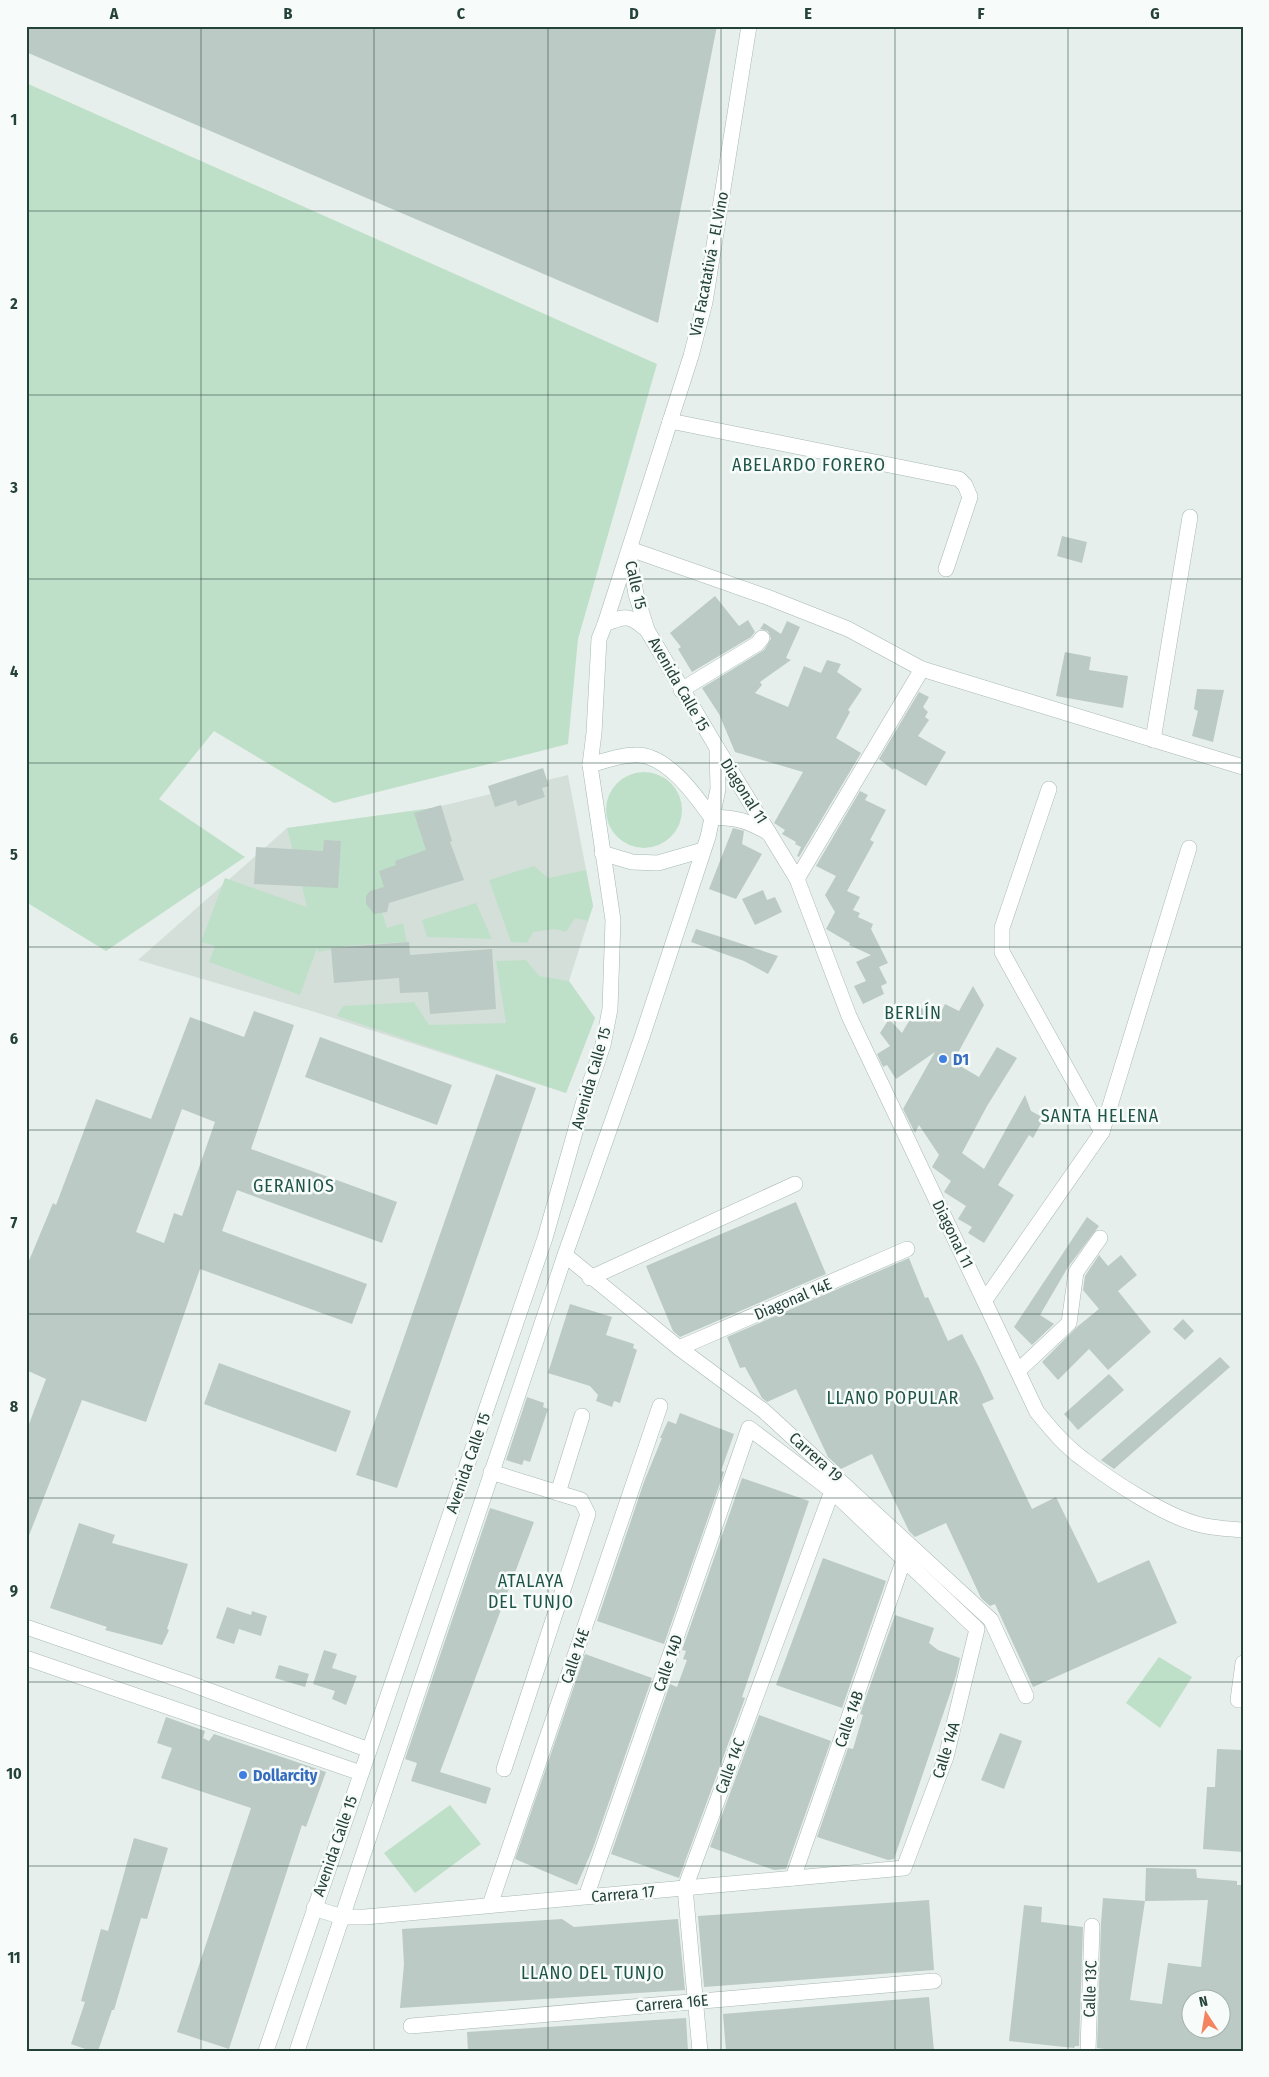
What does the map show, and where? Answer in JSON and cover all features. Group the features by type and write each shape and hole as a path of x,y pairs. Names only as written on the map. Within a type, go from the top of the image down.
{"street":[{"name":"Vía Facatativá - El Vino","path":"629,551 691,356 705,302 749,26"},
{"path":"670,421 959,478 965,485 970,497 946,570"},
{"path":"1153,740 1190,517"},
{"path":"629,551 767,597 848,629 922,669 1153,740 1242,764"},
{"name":"Calle 15","path":"605,624 629,551"},
{"name":"Calle 15","path":"629,551 636,594 648,630"},
{"name":"Avenida Calle 15","path":"266,2051 545,1238 583,1104 603,1045 610,1008 613,920 590,765 594,733 599,638 605,624 622,617 634,619 648,630 681,690 717,748 718,789 703,850 642,1037 564,1255 361,1855 297,2051"},
{"path":"681,690 757,644 762,638"},
{"path":"797,879 922,669"},
{"name":"Diagonal 11","path":"717,748 797,879 849,1016 1019,1370 1037,1412 1055,1434 1082,1459 1153,1505 1200,1525 1243,1530"},
{"path":"590,765 637,754 654,760 686,782 711,817"},
{"path":"1049,789 1002,928 1002,952 1102,1132"},
{"name":"Diagonal 11","path":"711,817 749,821 770,834"},
{"path":"985,1300 1102,1132 1189,848"},
{"path":"602,853 632,862 658,863 703,850"},
{"path":"590,1278 795,1184"},
{"path":"1019,1370 1069,1323 1076,1272 1100,1238"},
{"name":"Diagonal 14E","path":"679,1348 907,1249"},
{"name":"Carrera 19","path":"564,1255 590,1278 679,1348 764,1411 991,1620 1026,1696"},
{"name":"Calle 14E","path":"490,1905 660,1406"},
{"path":"558,1493 582,1416"},
{"name":"Calle 14D","path":"586,1897 749,1428 832,1491"},
{"path":"491,1472 581,1500 588,1514 504,1769"},
{"path":"832,1491 904,1559"},
{"name":"Calle 14C","path":"700,2051 685,1888 832,1491"},
{"name":"Calle 14A","path":"904,1559 977,1629 946,1757 904,1868"},
{"name":"Calle 14B","path":"793,1878 904,1559"},
{"path":"26,1627 186,1682 369,1750"},
{"path":"26,1658 361,1773"},
{"path":"1238,1700 1243,1663"},
{"name":"Carrera 17","path":"314,1908 342,1917 365,1917 904,1868"},
{"name":"Calle 13C","path":"1088,2051 1092,1926"},
{"name":"Carrera 16E","path":"411,2026 934,1981"}],"shaded area":[{"path":"568,775 593,906 569,981 595,1018 566,1093 315,1012 138,960 287,828 433,808"}],"green space":[{"path":"26,83 657,364 578,639 568,744 334,803 214,731 159,799 245,857 106,951 26,902"},
{"path":"644,772 659,775 671,783 679,795 682,810 679,825 671,837 659,845 644,848 629,845 617,837 609,825 606,810 609,795 617,783 629,775"},
{"path":"433,808 448,853 392,886 376,893 387,928 403,923 407,942 345,946 319,952 317,948 300,995 209,962 215,946 201,942 225,878 307,907 287,828"},
{"path":"534,866 548,878 586,870 593,906 588,921 575,918 566,932 554,929 533,932 527,943 511,942 489,880"},
{"path":"476,903 492,939 427,937 422,920"},
{"path":"526,960 539,976 569,981 595,1018 566,1093 337,1016 343,1006 414,1002 429,1025 506,1023 496,961"},
{"path":"1159,1657 1192,1677 1160,1728 1126,1703"},
{"path":"450,1805 481,1844 415,1893 384,1853"}],"building":[{"path":"26,26 717,26 658,323 26,52"},
{"path":"1062,536 1087,542 1082,563 1057,556"},
{"path":"715,596 739,626 748,620 755,632 751,637 692,672 678,649 681,647 670,633"},
{"path":"787,621 800,627 786,658 791,660 760,682 762,685 755,693 788,707 804,666 821,673 827,660 841,664 837,672 862,689 848,710 850,712 836,738 861,753 799,857 797,856 801,847 782,834 785,830 774,823 803,772 735,752 719,714 702,688 764,650 771,639 768,631 760,629 764,623 781,634"},
{"path":"1065,652 1091,657 1089,670 1128,676 1123,708 1056,696"},
{"path":"1197,689 1224,690 1213,742 1192,736 1198,711 1194,709"},
{"path":"919,692 929,697 923,707 928,712 925,717 929,720 918,736 946,752 926,786 894,768 893,770 879,759"},
{"path":"543,768 549,786 542,788 545,797 518,806 516,800 495,807 488,786"},
{"path":"860,791 868,795 865,800 886,810 870,840 874,842 847,891 860,897 853,910 860,913 858,917 873,924 871,929 888,963 879,967 887,983 881,986 884,994 863,1004 854,986 866,981 856,962 871,955 849,945 850,943 826,929 835,912 825,895 836,876 816,866"},
{"path":"441,805 452,841 450,842 464,880 389,903 387,912 374,914 366,904 366,896 370,891 384,887 379,871 396,865 395,861 426,850 414,813"},
{"path":"733,828 744,831 742,844 762,854 736,899 709,889"},
{"path":"324,840 341,841 338,888 254,884 256,847 323,851"},
{"path":"763,890 767,900 775,897 782,912 755,925 742,899"},
{"path":"696,929 778,956 768,974 744,961 691,942"},
{"path":"409,942 410,955 492,949 496,1009 430,1014 428,992 400,993 399,978 334,983 331,948"},
{"path":"973,986 984,1005 953,1062 979,1077 997,1047 1017,1058 987,1106 962,1153 984,1169 1025,1095 1031,1111 1044,1118 1033,1138 1029,1135 998,1185 1014,1195 984,1243 968,1233 972,1227 958,1219 966,1206 944,1192 951,1181 932,1167 939,1155 919,1125 915,1133 903,1109 935,1052 896,1079 887,1065 883,1067 877,1054 890,1046 880,1033 889,1019 902,1033 918,1006 938,1018 945,1004 959,1011"},
{"path":"254,1011 294,1025 251,1149 397,1202 382,1243 237,1190 222,1231 367,1284 352,1324 200,1269 146,1422 82,1400 26,1543 26,1432 46,1379 26,1370 26,1268 53,1203 56,1205 96,1099 151,1119 190,1017 244,1037","holes":["182,1109 215,1122 182,1216 174,1213 164,1243 136,1232"]},
{"path":"320,1037 452,1085 437,1125 305,1077"},
{"path":"496,1074 536,1088 397,1488 356,1475"},
{"path":"796,1202 826,1274 680,1337 673,1331 646,1266"},
{"path":"1087,1217 1099,1226 1068,1267 1040,1315 1054,1324 1032,1345 1014,1327"},
{"path":"1099,1255 1108,1266 1121,1255 1137,1275 1118,1291 1151,1332 1108,1370 1089,1349 1058,1380 1042,1362 1077,1327 1099,1309 1083,1290 1085,1276"},
{"path":"909,1258 925,1298 928,1297 948,1341 962,1334 979,1367 994,1399 982,1404 1032,1509 1056,1497 1098,1583 1149,1560 1177,1623 1033,1687 995,1604 990,1606 981,1598 946,1523 915,1537 909,1531 872,1454 841,1469 828,1457 796,1389 767,1402 762,1398 745,1367 740,1368 727,1337"},
{"path":"570,1304 612,1317 606,1335 634,1344 633,1348 637,1350 620,1403 614,1401 612,1407 596,1401 598,1395 590,1386 548,1373"},
{"path":"1183,1319 1194,1331 1185,1340 1173,1329"},
{"path":"1220,1357 1230,1367 1114,1469 1101,1460"},
{"path":"219,1363 351,1411 336,1452 204,1404"},
{"path":"1109,1374 1124,1390 1078,1430 1064,1414"},
{"path":"527,1397 544,1403 543,1407 548,1409 530,1462 524,1460 522,1465 506,1460"},
{"path":"680,1413 734,1434 721,1471 724,1472 664,1644 597,1621 644,1482 662,1438 660,1438 668,1421 676,1424"},
{"path":"742,1478 809,1501 742,1697 745,1698 679,1878 611,1854 670,1684 677,1687 687,1660 683,1659 686,1651 682,1650"},
{"path":"490,1508 534,1522 440,1772 491,1788 486,1804 411,1781 417,1763 405,1759"},
{"path":"79,1523 115,1535 112,1543 188,1564 167,1629 169,1630 162,1645 105,1630 107,1627 50,1608"},
{"path":"823,1558 886,1581 842,1708 776,1685"},
{"path":"227,1607 251,1615 252,1611 267,1616 261,1636 239,1629 234,1644 216,1638"},
{"path":"895,1615 934,1628 929,1643 938,1650 960,1658 956,1676 894,1859 888,1860 817,1837 848,1748 853,1749 863,1715 860,1714"},
{"path":"324,1650 337,1654 332,1668 357,1676 346,1705 332,1699 335,1691 313,1684"},
{"path":"585,1654 652,1678 593,1848 577,1885 515,1859"},
{"path":"279,1665 309,1674 305,1687 275,1678"},
{"path":"759,1715 831,1741 786,1869 774,1870 710,1847"},
{"path":"166,1717 205,1731 203,1738 209,1741 214,1734 326,1772 306,1827 302,1825 229,2049 177,2032 251,1808 161,1778 172,1748 157,1743"},
{"path":"1000,1733 1022,1741 1004,1789 981,1780"},
{"path":"1217,1749 1243,1750 1243,1852 1203,1849 1207,1787 1215,1787"},
{"path":"134,1838 168,1848 147,1919 141,1918 114,2010 112,2010 98,2051 91,2051 71,2044 85,2002 81,2001 101,1929 108,1931"},
{"path":"1146,1868 1196,1869 1197,1878 1237,1881 1237,1885 1243,1885 1243,2051 1120,2051 1097,2048 1103,1898 1145,1901","holes":["1208,1900 1201,1967 1168,1963 1162,2004 1130,2000 1145,1901"]},
{"path":"929,1900 934,1970 704,1987 698,1916"},
{"path":"1024,1905 1042,1907 1041,1922 1083,1927 1079,2046 1074,2048 1009,2041"},
{"path":"562,1919 574,1927 678,1919 685,1990 400,2008 404,1964 402,1929"},
{"path":"929,1997 934,2051 726,2051 723,2014"},
{"path":"686,2018 688,2051 468,2051 467,2032"}],"place":[{"name":"D1","path":"943,1059"},
{"name":"Dollarcity","path":"243,1775"}],"district":[{"name":"ABELARDO FORERO","path":"809,465"},
{"name":"BERLÍN","path":"913,1013"},
{"name":"SANTA HELENA","path":"1100,1116"},
{"name":"GERANIOS","path":"294,1186"},
{"name":"LLANO POPULAR","path":"893,1398"},
{"name":"ATALAYA DEL TUNJO","path":"531,1591"},
{"name":"LLANO DEL TUNJO","path":"593,1973"}]}
